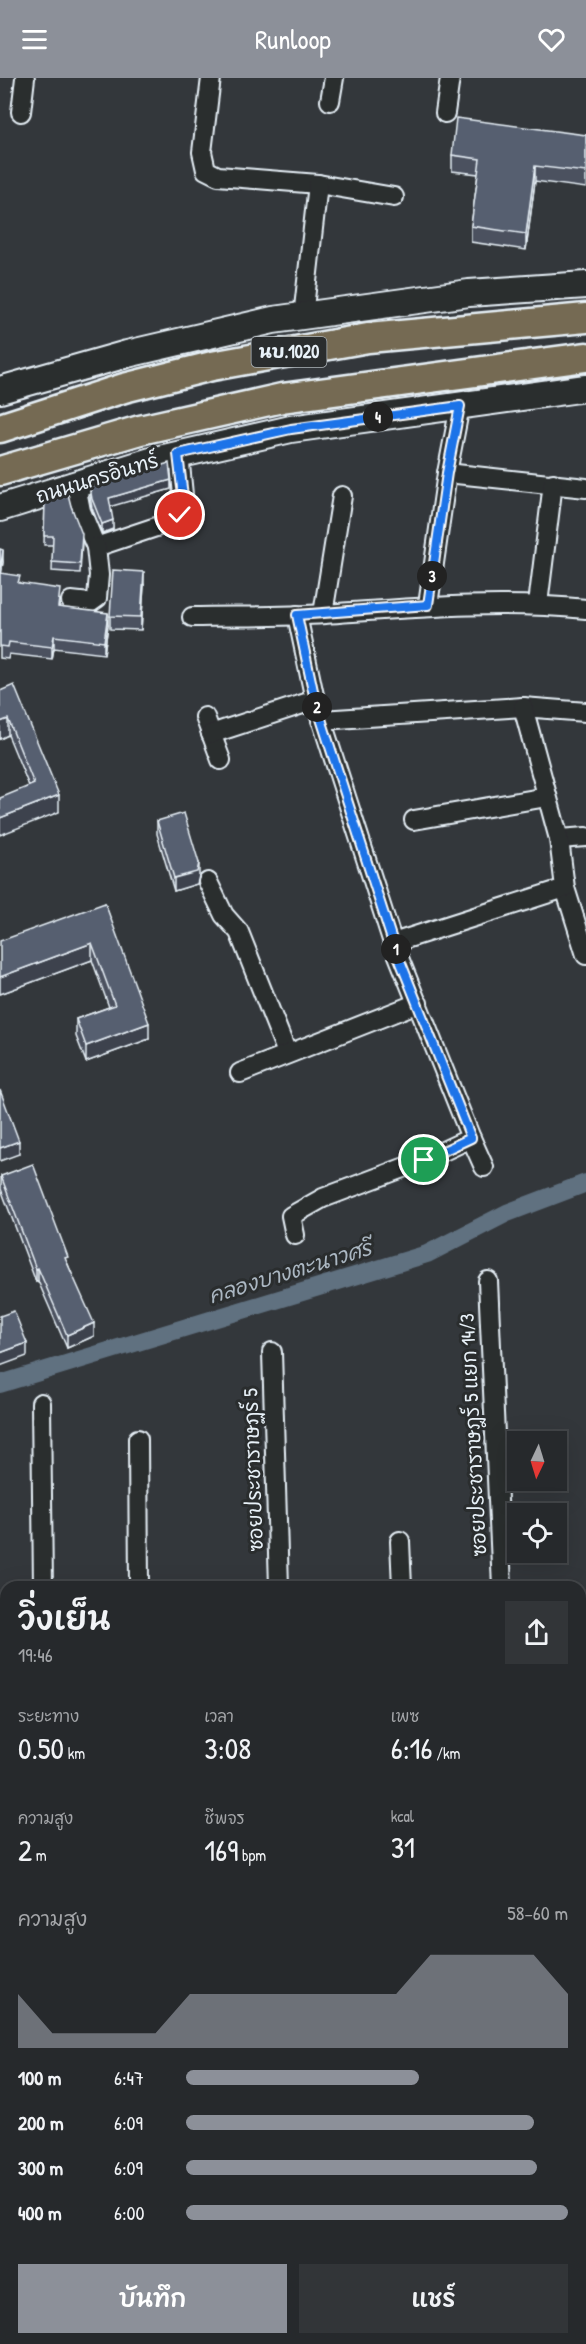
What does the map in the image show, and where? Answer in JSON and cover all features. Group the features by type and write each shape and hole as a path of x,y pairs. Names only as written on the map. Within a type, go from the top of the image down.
{"main road":[{"name":"นบ.1020","path":"0,390 127,354 273,320 469,293 586,285"},
{"path":"480,328 493,319 586,302"},
{"name":"นบ.1020","path":"0,428 124,388 212,366 368,338 586,318"},
{"name":"ถนนนครอินทร์","path":"0,471 140,430 282,398 586,357"},
{"path":"474,371 494,379 586,374"},
{"name":"ถนนนครอินทร์","path":"0,508 178,454 291,429 586,388"}],"street":[{"path":"21,112 25,78"},
{"path":"211,78 202,152 206,170 218,176 318,184 394,197"},
{"path":"330,101 334,78"},
{"path":"445,113 450,78"},
{"path":"303,317 318,184"},
{"path":"428,605 447,473 460,406"},
{"path":"96,546 168,523 180,515 184,505 178,454"},
{"path":"447,473 586,488"},
{"path":"538,604 553,483"},
{"path":"70,601 90,603 97,598 99,575 96,546 81,511 76,486"},
{"path":"323,614 342,496"},
{"path":"192,617 323,614 428,605 538,604 586,609"},
{"path":"297,615 315,700 393,943 484,1167"},
{"path":"221,760 208,726 315,700"},
{"path":"321,720 523,708 586,712"},
{"path":"523,708 559,839 565,888 586,956"},
{"path":"414,820 547,797"},
{"path":"559,839 586,837"},
{"path":"208,882 224,915 239,932 287,1053"},
{"path":"393,943 565,888"},
{"path":"240,1073 418,1003"},
{"path":"295,1235 291,1216 323,1198 424,1160 471,1138"},
{"name":"ซอยประชาราษฎร์ 5 แยก 14/3","path":"488,1281 502,1581"},
{"name":"ซอยประชาราษฏร์ 5","path":"272,1352 279,1581"},
{"path":"41,1402 43,1581"},
{"path":"138,1439 139,1581"},
{"path":"400,1541 402,1581"}],"building":[{"path":"456,118 586,135 586,172 535,166 526,234 471,226 480,159 452,155"},
{"path":"169,463 171,480 109,498 113,520 102,524 90,487"},
{"path":"68,494 82,534 80,564 52,562 53,536 44,536 45,501"},
{"path":"0,549 3,550 0,572"},
{"path":"113,570 144,572 141,617 110,616"},
{"path":"0,573 20,576 18,583 60,589 58,607 108,613 104,642 54,636 52,647 9,642 8,647 0,646"},
{"path":"14,685 59,795 0,818 0,798 34,784 8,719 0,722 0,691"},
{"path":"184,813 199,863 197,872 174,878 157,821"},
{"path":"105,903 149,1023 86,1046 76,1019 115,1005 92,943 0,977 0,941"},
{"path":"0,1090 19,1141 0,1148"},
{"path":"33,1164 68,1257 65,1258 94,1323 67,1335 38,1268 36,1269 1,1176"},
{"path":"14,1311 27,1343 0,1353 0,1316"}],"waterway":[{"name":"คลองบางตะนาวศรี","path":"0,1384 427,1254 507,1213 586,1183"}],"route":[{"path":"180,515 184,505 178,454 291,429 460,406 447,473 428,605 297,615 315,700 393,943 471,1138 424,1160"}]}
